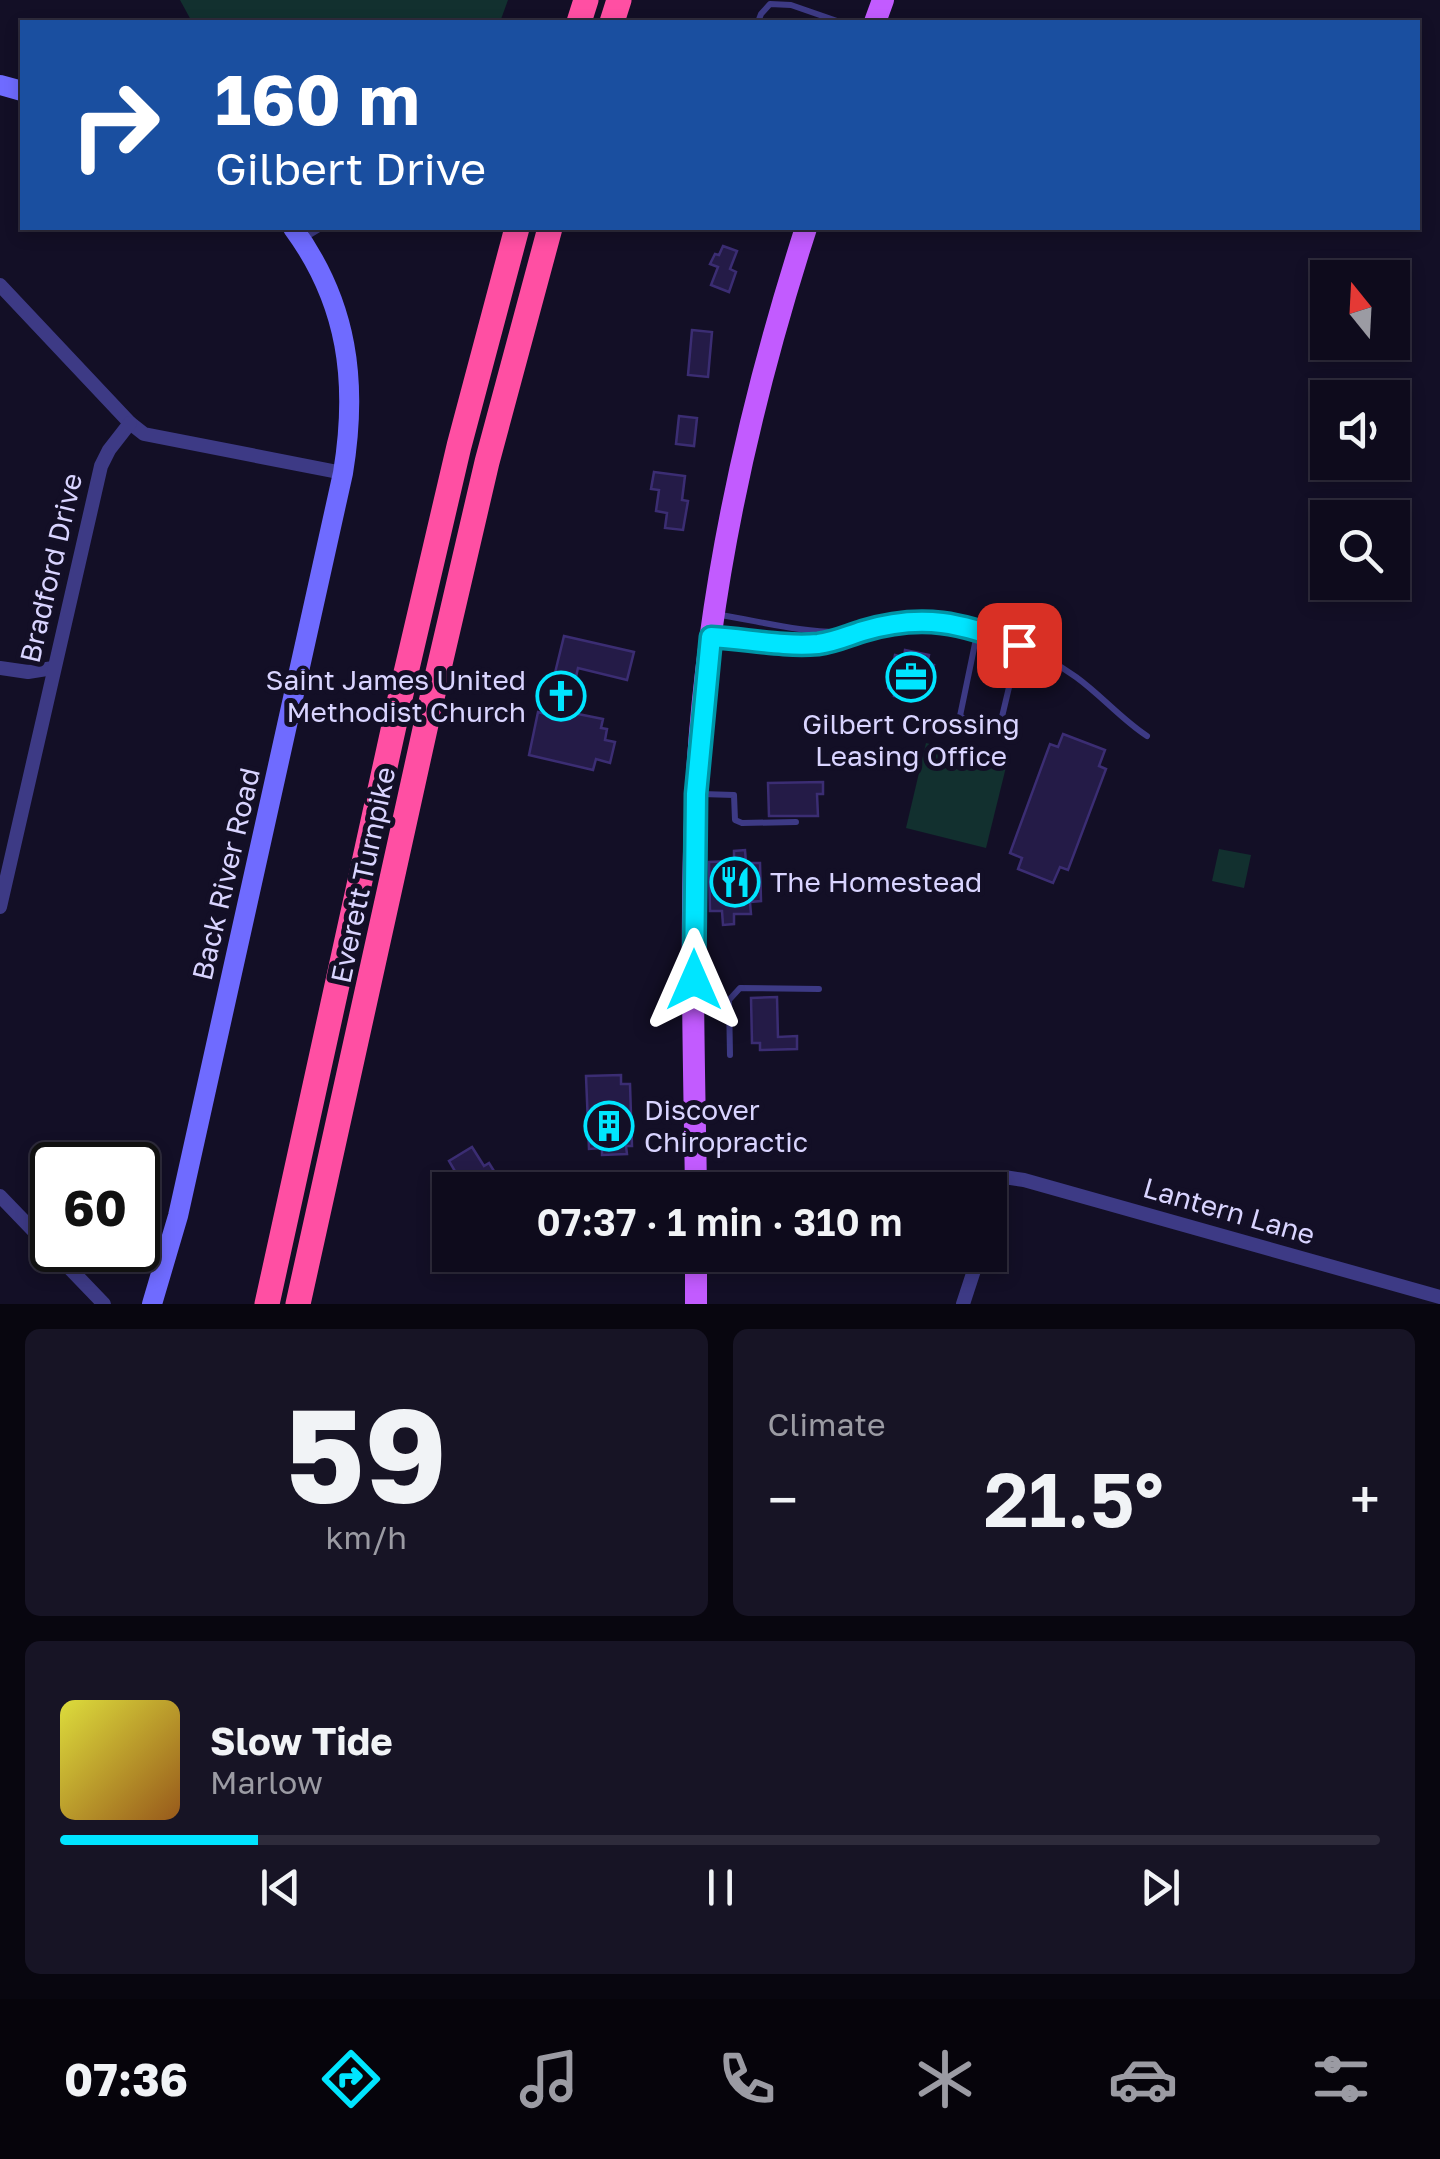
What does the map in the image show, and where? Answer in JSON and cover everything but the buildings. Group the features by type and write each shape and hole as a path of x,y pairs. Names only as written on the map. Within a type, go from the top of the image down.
{"highway":[{"name":"Everett Turnpike","path":"267,1304 419,618 459,446 516,230"},
{"name":"Everett Turnpike","path":"298,1304 478,500 549,230"}],"main road":[{"path":"696,1172 696,794 713,625 752,414 805,230"},
{"path":"696,1272 696,1304"}],"street":[{"name":"Back River Road","path":"152,1304 178,1216 343,473 350,407 347,354 328,290 297,234"},
{"path":"0,285 144,434 343,473"},
{"name":"Bradford Drive","path":"0,908 100,466 130,423"},
{"path":"0,668 28,672 53,668"},
{"name":"Lantern Lane","path":"1007,1178 1044,1184 1440,1297"},
{"path":"0,1196 104,1304"},
{"path":"963,1304 973,1272"}],"lane":[{"path":"759,20 770,4 791,5 834,20"},
{"path":"713,625 778,644 816,644 923,622 978,629 1056,664 1147,736"},
{"path":"713,625 862,632"},
{"path":"978,629 960,716 968,722 994,726 1002,721 1019,645"},
{"path":"696,794 734,795 735,820 742,823 796,822"},
{"path":"730,1055 729,1000 740,988 819,989"},
{"path":"694,1000 729,1000"}],"green space":[{"path":"180,0 508,0 501,20 191,20"},
{"path":"926,743 1007,763 986,848 906,828"},
{"path":"1219,849 1251,855 1244,888 1212,881"}],"place":[{"name":"Gilbert Crossing Leasing Office","path":"911,677"},
{"name":"Saint James United Methodist Church","path":"561,696"},
{"name":"The Homestead","path":"735,882"},
{"name":"Discover Chiropractic","path":"609,1126"}],"route":[{"path":"694,980 696,794 711,637 816,644 892,625 942,622 978,629 1019,645"}]}
